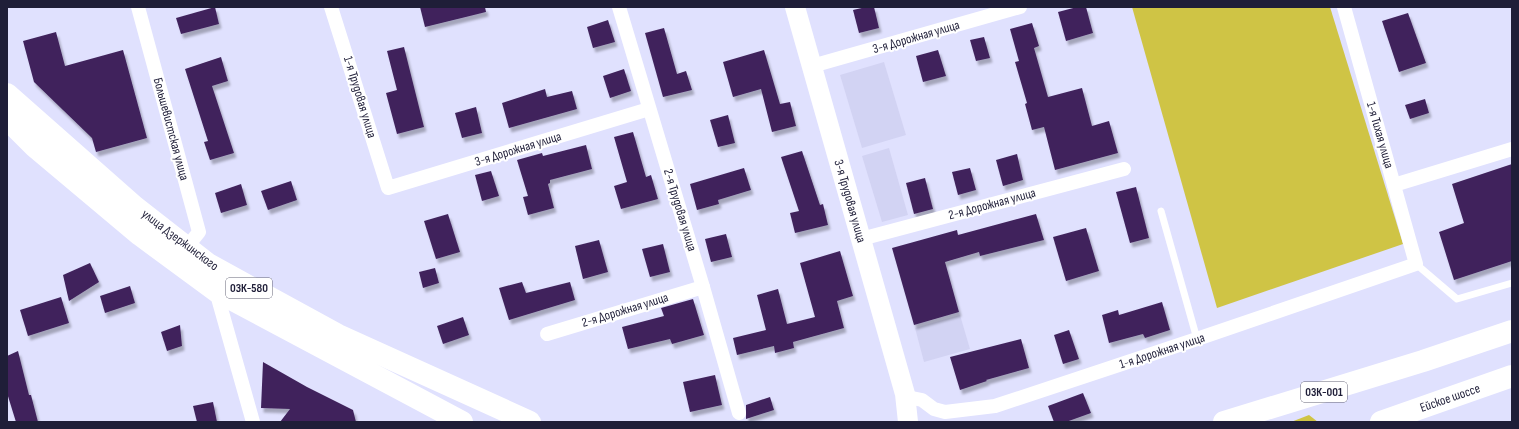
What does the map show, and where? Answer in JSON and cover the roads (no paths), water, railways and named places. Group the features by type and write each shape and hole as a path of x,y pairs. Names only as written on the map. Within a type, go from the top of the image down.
{"main road":[{"name":"улица Дзержинского","path":"7,94 135,207 208,264 338,335 530,422"},
{"name":"улица Дзержинского","path":"7,120 34,146 140,235 216,291 456,419"},
{"name":"03К-001","path":"1224,422 1415,364 1512,331"},
{"name":"Ейское шоссе","path":"1385,421 1512,376"}],"street":[{"name":"Большевистская улица","path":"138,7 199,232 187,247"},
{"name":"1-я Трудовая улица","path":"333,7 388,188"},
{"name":"2-я Трудовая улица","path":"619,7 739,413"},
{"name":"3-я Трудовая улица","path":"795,7 906,396"},
{"name":"3-я Дорожная улица","path":"812,66 1020,7"},
{"name":"1-я Тихая улица","path":"1344,7 1416,264"},
{"name":"3-я Дорожная улица","path":"388,188 649,110"},
{"path":"1394,185 1512,150"},
{"name":"2-я Дорожная улица","path":"861,239 1124,169"},
{"name":"1-я Дорожная улица","path":"906,396 922,400 934,409 945,412 995,406 1416,264"},
{"name":"2-я Дорожная улица","path":"547,334 703,287"},
{"path":"216,291 253,422"},
{"path":"906,396 908,422"},
{"path":"906,396 922,422"}],"lane":[{"path":"1161,211 1197,339"},
{"path":"1416,264 1457,299 1512,283"}]}
